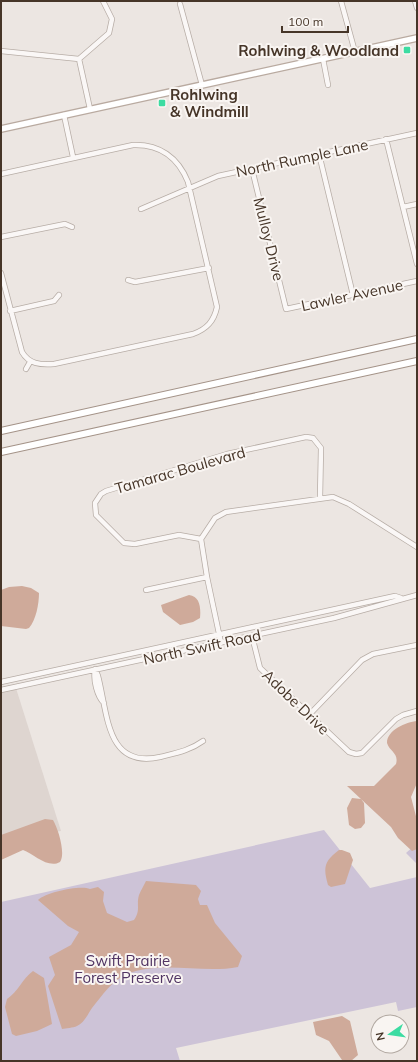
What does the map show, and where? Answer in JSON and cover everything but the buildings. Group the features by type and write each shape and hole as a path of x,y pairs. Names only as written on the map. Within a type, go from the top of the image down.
{"highway":[{"path":"353,353 417,336"},
{"path":"1,431 417,339"},
{"path":"1,452 417,361"}],"main road":[{"path":"1,129 417,38"}],"street":[{"path":"1,51 79,59 109,33 112,19 103,1"},
{"path":"342,1 355,52"},
{"path":"415,1 417,8"},
{"path":"180,4 202,85"},
{"path":"79,59 90,109"},
{"path":"323,59 328,85"},
{"path":"64,115 73,157"},
{"name":"North Rumple Lane","path":"141,209 218,176 417,133"},
{"path":"386,139 417,264"},
{"path":"1,174 133,145 144,145 160,149 171,156 180,166 189,188 217,307 215,322 193,334 54,364 36,364 30,362 22,352 1,274"},
{"path":"319,154 353,295"},
{"name":"Mulloy Drive","path":"252,169 286,309"},
{"path":"403,207 417,204"},
{"path":"1,237 65,224 72,227"},
{"path":"128,280 135,282 209,268"},
{"name":"Lawler Avenue","path":"286,309 417,281"},
{"path":"10,311 54,301 59,295"},
{"path":"26,369 30,362"},
{"name":"Tamarac Boulevard","path":"201,539 179,535 135,544 124,543 96,515 95,502 100,494 106,491 227,454 306,437 313,438 321,448 320,498"},
{"path":"221,642 206,577 201,539 215,518 226,512 333,497 349,504 417,547"},
{"path":"146,590 206,577"},
{"name":"North Swift Road","path":"1,690 334,618 401,598 417,595"},
{"name":"North Swift Road","path":"1,682 395,596 401,598"},
{"name":"Adobe Drive","path":"252,636 260,668 348,752 358,754 366,750 396,719 403,715 417,711"},
{"path":"309,715 362,660 373,654 417,645"},
{"path":"93,663 98,676 104,703 116,743 124,753 134,758 148,760 185,751 203,741"}],"shaded area":[{"path":"22,586 31,588 39,593 38,607 34,621 29,628 26,629 1,626 1,590 9,587"},
{"path":"189,595 198,600 200,607 200,618 193,622 180,625 163,612 161,605"},
{"path":"15,685 61,831 1,842 1,688"},
{"path":"417,721 417,783 411,797 417,820 417,849 412,851 398,838 391,827 347,786 374,786 396,764 396,757 387,743 390,734 403,725"},
{"path":"352,798 361,799 364,803 365,823 361,828 355,829 349,825 347,808"},
{"path":"45,819 53,820 57,829 62,847 62,858 60,862 51,864 23,850 1,860 1,835"},
{"path":"339,850 350,853 353,860 345,884 331,887 328,885 326,879 325,869 330,858"},
{"path":"146,881 196,885 201,891 198,899 200,905 207,905 215,923 242,956 238,967 210,969 168,967 140,970 127,974 117,980 108,989 82,1023 75,1027 62,1029 48,986 55,975 49,957 71,945 79,932 68,926 38,900 49,894 64,890 79,888 90,889 98,887 104,892 103,901 107,913 127,922 134,920 136,916 139,895"},
{"path":"33,971 44,978 52,1024 37,1031 16,1036 12,1034 5,1007 7,999"},
{"path":"342,1016 350,1021 358,1055 351,1061 342,1060 329,1041 316,1035 313,1022"}],"green space":[{"name":"Swift Prairie Forest Preserve","path":"324,830 370,888 417,877 417,1007 398,1011 396,1002 176,1048 180,1061 1,1061 1,902"},
{"path":"417,843 417,864 406,853"}],"place":[{"name":"Rohlwing & Woodland","path":"407,50"},
{"name":"Rohlwing & Windmill","path":"162,103"}]}
